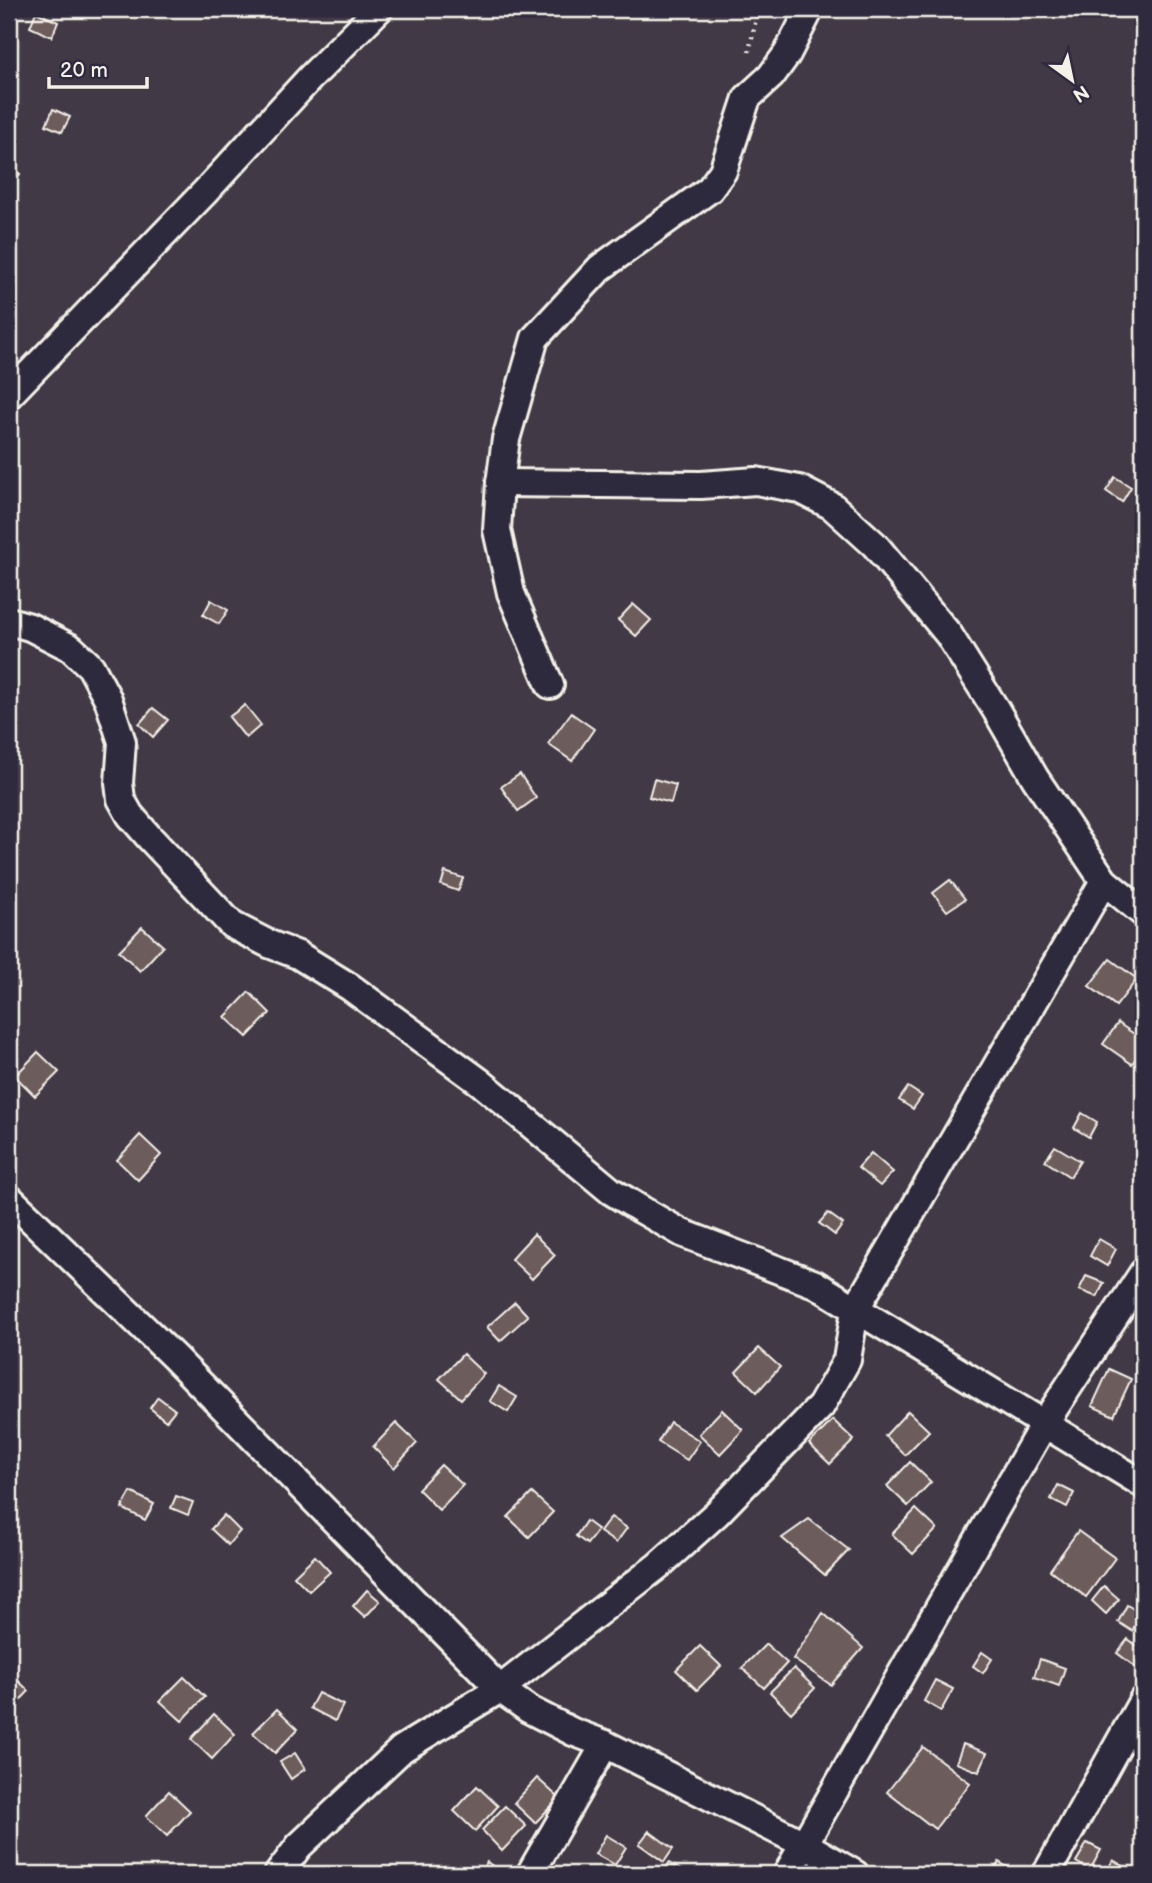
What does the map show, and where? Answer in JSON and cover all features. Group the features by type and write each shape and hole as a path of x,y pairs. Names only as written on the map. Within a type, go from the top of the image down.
{"street":[{"path":"9,395 379,9"},
{"path":"550,685 511,593 497,530 506,439 535,338 600,268 710,189 723,171 747,97 771,76 787,54 810,9"},
{"path":"500,483 701,485 756,481 799,489 832,506 875,545 949,635 1035,778 1104,881 1143,913"},
{"path":"9,621 30,627 71,648 91,667 108,699 122,742 119,783 121,799 130,815 149,837 232,925 298,955 350,987 480,1083 611,1191 682,1233 815,1284 1143,1484"},
{"path":"278,1874 299,1846 402,1749 500,1689 659,1565 717,1513 821,1406 846,1360 855,1310 1104,881"},
{"path":"9,1198 174,1357 500,1689 528,1709 573,1732 605,1744 804,1843 855,1874"},
{"path":"787,1874 1044,1424 1143,1273"},
{"path":"1046,1874 1143,1700"},
{"path":"530,1874 605,1744"}],"building":[{"path":"36,12 58,22 52,37 30,27"},
{"path":"53,109 70,117 62,132 46,125"},
{"path":"9,168 20,174 11,190 9,189"},
{"path":"1115,477 1131,487 1122,502 1106,491"},
{"path":"211,600 228,610 219,624 203,615"},
{"path":"633,604 651,620 636,636 618,620"},
{"path":"245,705 261,725 246,738 229,717"},
{"path":"153,708 168,720 153,737 139,724"},
{"path":"571,713 594,729 572,761 548,744"},
{"path":"520,774 536,798 518,811 501,787"},
{"path":"654,779 676,785 671,803 649,797"},
{"path":"445,872 463,878 458,891 441,885"},
{"path":"950,880 965,899 947,911 933,893"},
{"path":"142,927 163,946 140,971 119,951"},
{"path":"1110,959 1137,979 1116,1006 1089,986"},
{"path":"249,992 270,1013 247,1037 225,1017"},
{"path":"1118,1023 1143,1040 1143,1047 1132,1064 1103,1044"},
{"path":"38,1052 59,1072 35,1096 15,1076"},
{"path":"908,1087 922,1096 913,1109 899,1100"},
{"path":"1082,1113 1097,1122 1089,1137 1074,1128"},
{"path":"140,1135 161,1155 138,1180 117,1160"},
{"path":"1055,1146 1080,1161 1070,1177 1045,1161"},
{"path":"871,1153 893,1172 880,1186 858,1168"},
{"path":"828,1213 843,1224 835,1235 819,1223"},
{"path":"534,1234 555,1255 532,1279 511,1259"},
{"path":"1099,1239 1116,1249 1107,1266 1090,1256"},
{"path":"1086,1276 1104,1283 1097,1297 1079,1290"},
{"path":"515,1302 528,1316 500,1341 487,1327"},
{"path":"759,1348 780,1367 757,1392 736,1372"},
{"path":"463,1354 484,1374 461,1399 439,1379"},
{"path":"1109,1369 1131,1379 1114,1416 1092,1406"},
{"path":"499,1386 517,1397 508,1412 490,1401"},
{"path":"158,1397 175,1410 166,1421 150,1408"},
{"path":"722,1410 743,1430 720,1454 699,1434"},
{"path":"908,1411 929,1431 905,1455 885,1436"},
{"path":"833,1420 854,1440 830,1464 809,1444"},
{"path":"670,1422 700,1441 687,1460 658,1442"},
{"path":"396,1423 417,1443 394,1468 373,1447"},
{"path":"910,1462 931,1482 908,1506 887,1486"},
{"path":"441,1465 463,1485 439,1510 418,1489"},
{"path":"1058,1485 1074,1493 1067,1507 1051,1499"},
{"path":"131,1492 154,1504 145,1520 122,1508"},
{"path":"532,1493 553,1512 529,1537 508,1517"},
{"path":"176,1496 193,1502 188,1515 171,1508"},
{"path":"916,1509 937,1529 913,1554 892,1534"},
{"path":"224,1515 240,1531 228,1545 211,1529"},
{"path":"611,1517 627,1528 616,1543 600,1532"},
{"path":"809,1519 849,1550 825,1575 782,1538"},
{"path":"586,1521 598,1530 587,1544 576,1536"},
{"path":"1078,1531 1115,1558 1086,1597 1050,1570"},
{"path":"315,1556 330,1572 309,1591 294,1576"},
{"path":"1104,1586 1119,1599 1106,1614 1092,1601"},
{"path":"367,1590 380,1601 365,1617 353,1606"},
{"path":"1127,1605 1142,1614 1132,1631 1118,1622"},
{"path":"823,1613 863,1648 831,1685 793,1659"},
{"path":"1128,1639 1143,1650 1143,1660 1137,1668 1117,1653"},
{"path":"766,1644 787,1663 764,1688 742,1668"},
{"path":"700,1646 721,1666 697,1690 676,1670"},
{"path":"982,1652 992,1659 983,1673 973,1666"},
{"path":"1040,1659 1065,1668 1059,1686 1034,1677"},
{"path":"794,1668 815,1688 791,1713 770,1692"},
{"path":"9,1672 29,1691 9,1712"},
{"path":"184,1677 205,1697 182,1721 160,1701"},
{"path":"935,1680 953,1689 941,1711 924,1701"},
{"path":"318,1693 343,1705 335,1721 310,1708"},
{"path":"277,1709 298,1729 275,1753 253,1733"},
{"path":"214,1714 235,1734 212,1759 191,1739"},
{"path":"963,1744 987,1753 979,1772 956,1763"},
{"path":"923,1747 970,1783 935,1829 887,1792"},
{"path":"295,1753 305,1769 291,1779 280,1762"},
{"path":"537,1778 559,1798 535,1823 514,1803"},
{"path":"477,1786 498,1806 475,1831 454,1811"},
{"path":"169,1791 190,1811 167,1836 146,1816"},
{"path":"505,1806 526,1826 502,1851 482,1830"},
{"path":"649,1831 673,1849 664,1862 639,1844"},
{"path":"606,1835 626,1847 615,1865 595,1854"},
{"path":"1087,1843 1101,1850 1090,1870 1076,1862"},
{"path":"1113,1860 1137,1874 1105,1874"},
{"path":"487,1862 504,1874 479,1874"},
{"path":"999,1862 1019,1874 992,1874"},
{"path":"669,1863 688,1874 663,1874"}]}
